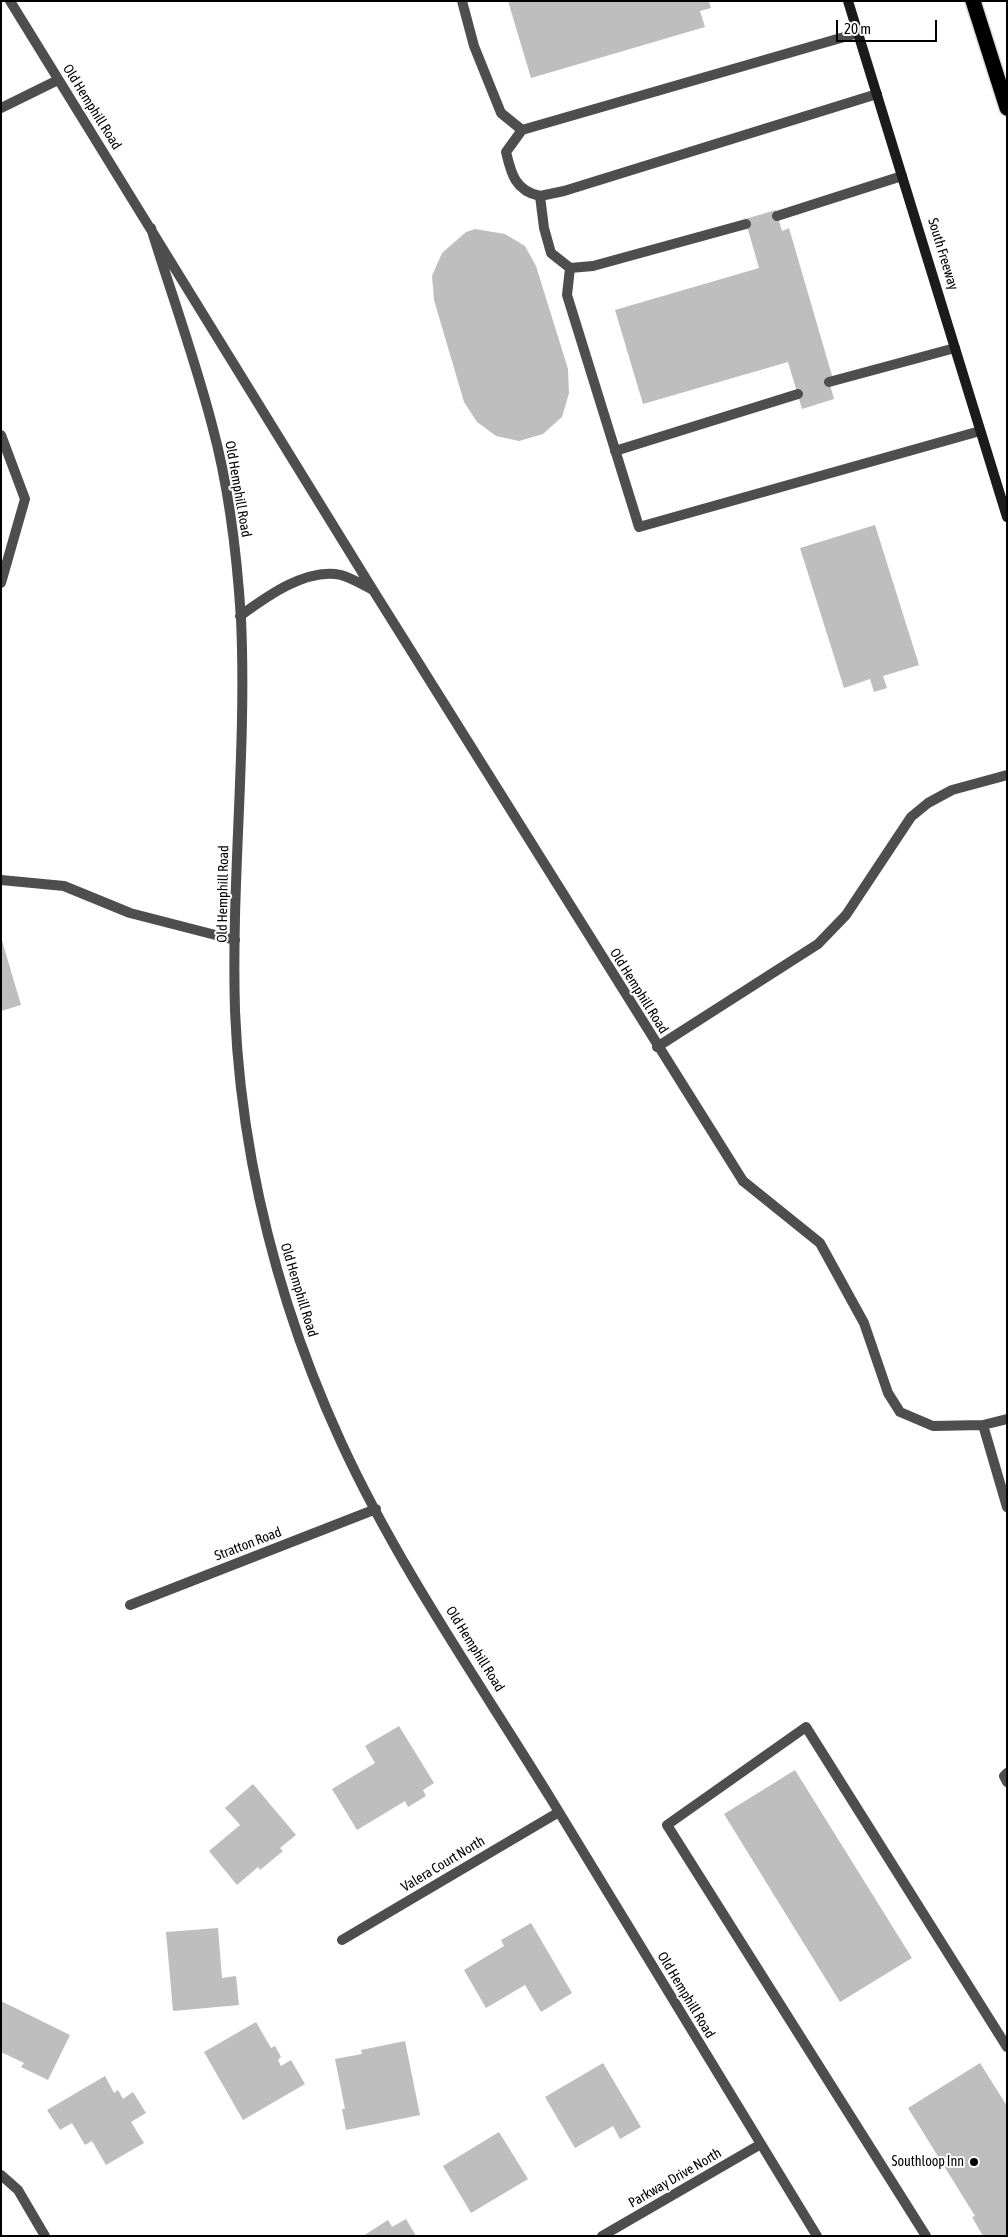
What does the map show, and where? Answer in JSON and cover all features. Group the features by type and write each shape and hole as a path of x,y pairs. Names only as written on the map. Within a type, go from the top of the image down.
{"highway":[{"path":"973,1 1007,108"}],"main road":[{"name":"South Freeway","path":"848,1 1007,517"}],"street":[{"name":"Old Hemphill Road","path":"10,1 373,590 657,1047 743,1181 820,1243 864,1323 888,1393 900,1412 933,1426 983,1425 1007,1420"},
{"path":"462,1 474,46 501,113 522,130"},
{"path":"858,33 522,130 506,152 512,176 528,194 540,196 564,191 877,94"},
{"path":"1,108 58,80"},
{"path":"777,216 902,176"},
{"path":"540,196 544,228 551,253 570,268 593,266 746,224"},
{"name":"Old Hemphill Road","path":"150,228 213,427 225,488 240,616 242,699 235,940 235,1013 241,1090 252,1163 266,1229 287,1304 316,1383 342,1444 410,1572 559,1812 817,2236"},
{"path":"570,268 566,295 638,527 980,431"},
{"path":"829,382 955,348"},
{"path":"615,451 798,394"},
{"path":"1,435 25,499 1,583"},
{"path":"240,616 270,594 314,575 341,575 373,590"},
{"path":"657,1047 818,944 846,914 911,817 928,803 952,790 1007,774"},
{"path":"1,880 64,886 130,913 235,940"},
{"path":"983,1425 1007,1507"},
{"name":"Stratton Road","path":"130,1605 376,1509"},
{"path":"926,2236 667,1825 806,1727 1007,2047"},
{"path":"1007,1773 1004,1776 1007,1782"},
{"name":"Valera Court North","path":"342,1940 559,1812"},
{"name":"Parkway Drive North","path":"602,2236 761,2144"},
{"path":"1,2175 18,2190 45,2236"}],"building":[{"path":"508,1 709,1 711,8 700,11 705,27 531,78"},
{"path":"776,210 782,231 789,228 833,379 829,381 834,399 802,409 788,362 643,404 615,310 759,268 745,219"},
{"path":"475,229 505,234 525,246 536,266 568,369 569,393 562,417 543,434 519,441 496,436 477,422 464,402 434,300 432,276 442,253 466,232"},
{"path":"875,525 919,665 883,676 887,688 874,692 870,679 844,688 800,548"},
{"path":"1,937 21,1005 1,1011"},
{"path":"399,1726 434,1783 423,1790 426,1796 408,1807 405,1801 357,1830 332,1789 375,1763 365,1746"},
{"path":"795,1770 912,1958 840,2002 724,1814"},
{"path":"253,1784 296,1835 280,1848 283,1851 260,1870 258,1867 237,1885 209,1851 240,1825 225,1808"},
{"path":"531,1923 572,1993 541,2012 525,1985 486,2008 464,1970 504,1946 501,1940"},
{"path":"218,1928 222,1978 236,1976 239,2005 173,2011 166,1932"},
{"path":"1,2001 70,2035 48,2080 21,2067 24,2063 1,2052"},
{"path":"256,2022 271,2048 275,2046 281,2057 278,2060 281,2066 291,2060 305,2084 243,2120 204,2052"},
{"path":"405,2041 420,2115 346,2130 342,2109 345,2109 335,2059 362,2054 361,2050"},
{"path":"603,2063 641,2127 620,2139 613,2126 575,2148 545,2097"},
{"name":"Southloop Inn","path":"980,2063 1007,2106 1007,2236 983,2236 972,2217 975,2216 908,2108"},
{"path":"105,2076 114,2093 118,2090 123,2099 133,2092 146,2113 131,2122 144,2143 106,2165 92,2141 85,2145 72,2123 60,2130 47,2110"},
{"path":"499,2132 528,2179 471,2213 443,2166"},
{"path":"406,2219 416,2236 363,2236 388,2220 392,2227"}],"place":[{"name":"Southloop Inn","path":"974,2162"}]}
